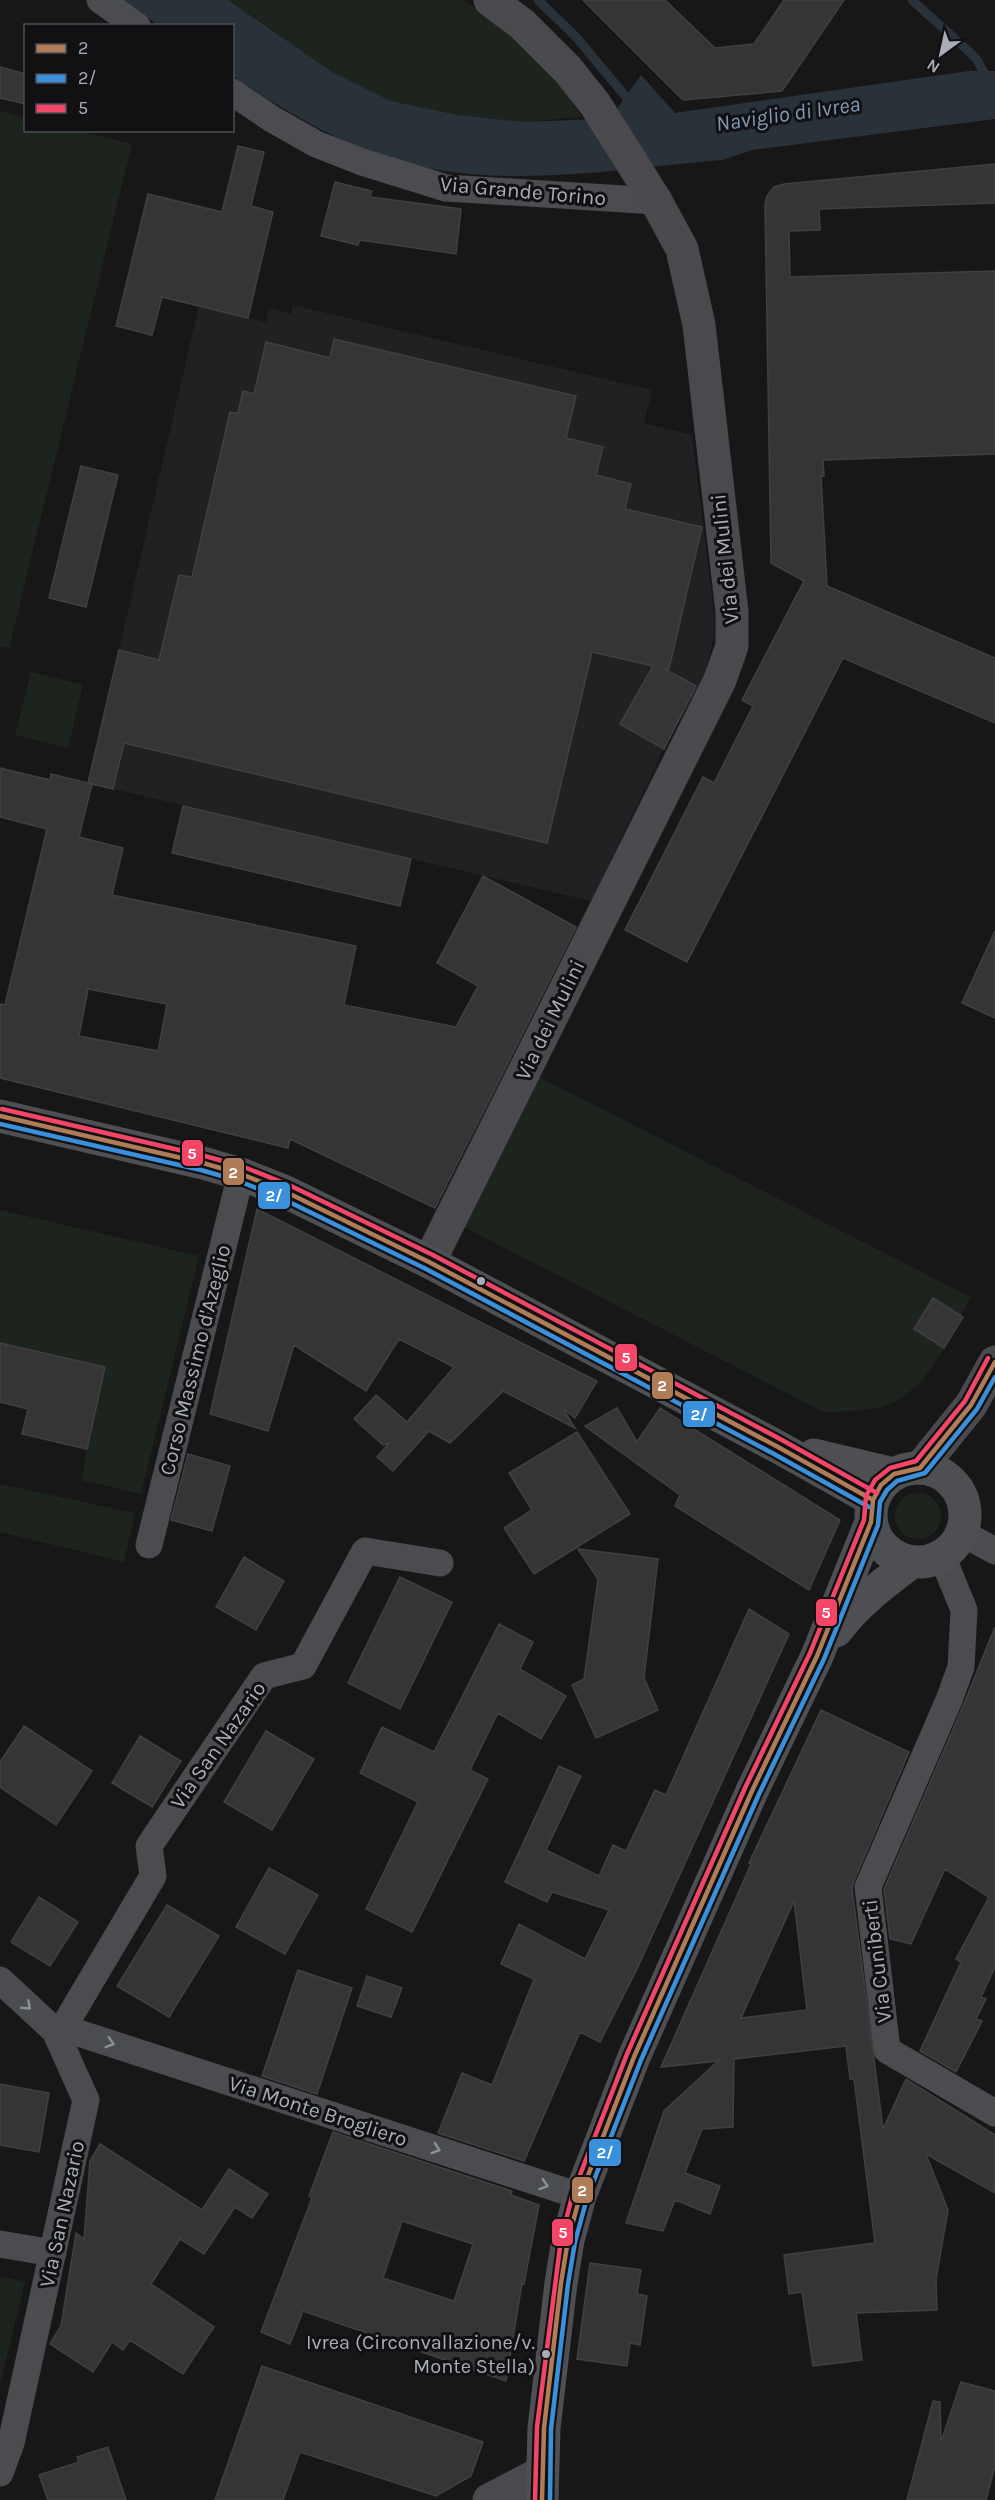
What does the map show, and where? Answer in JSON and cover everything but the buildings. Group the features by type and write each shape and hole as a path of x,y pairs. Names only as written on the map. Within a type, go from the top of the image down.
{"main road":[{"path":"0,1116 203,1163 241,1174 286,1192 429,1262 778,1447 872,1511 875,1535 884,1549 898,1558 939,1551"},
{"path":"778,1447 907,1471 940,1474 955,1485 965,1510 939,1551 875,1589 853,1609 817,1656"},
{"path":"542,2487 543,2428 561,2283 568,2240 580,2196 634,2056 688,1931 817,1656 881,1485 907,1471"}],"street":[{"path":"100,0 134,24"},
{"name":"Via dei Mulini","path":"429,1262 720,680 732,646 732,612 699,325 682,249 595,104 568,70 522,24 490,0"},
{"name":"Via Grande Torino","path":"234,93 272,119 316,144 371,165 446,188 650,193"},
{"name":"Corso Massimo d'Azeglio","path":"149,1545 241,1174"},
{"path":"907,1471 970,1405 995,1362"},
{"name":"Via San Nazario","path":"59,2029 153,1876 149,1846 264,1676 303,1666 365,1551 440,1563"},
{"path":"939,1551 995,1551"},
{"name":"Via Cuniberti","path":"939,1551 964,1610 961,1666 868,1887 887,2050 995,2114"},
{"name":"Via San Nazario","path":"0,1980 59,2029 83,2091 86,2105 11,2443 0,2473"},
{"name":"Via Monte Brogliero","path":"59,2029 580,2196"},
{"path":"0,2244 53,2253"},
{"path":"489,2500 542,2487"}],"shaded area":[{"path":"229,0 464,0 524,46 569,96 582,117 524,122 458,115 391,101 334,73"},
{"path":"0,111 24,118 24,132 82,132 132,144 9,648 0,646"},
{"path":"293,305 652,390 644,423 692,435 714,614 714,633 706,673 664,749 591,901 88,783 199,306 266,322 269,308 291,314"},
{"path":"31,672 83,685 68,748 15,735"},
{"path":"539,1077 971,1297 928,1373 903,1397 888,1405 864,1410 824,1412 462,1226"},
{"path":"0,1210 199,1256 141,1494 81,1480 105,1367 0,1343"},
{"path":"0,1484 135,1513 124,1562 0,1532"},
{"path":"918,1493 934,1500 941,1516 934,1532 918,1539 902,1532 895,1516 902,1500"},
{"path":"0,2276 25,2282 0,2384"}],"water":[{"name":"Naviglio di Ivrea","path":"122,0 228,0 334,73 391,101 458,115 524,122 623,118 617,109 641,75 675,113 969,71 995,71 995,119 752,150 722,160 631,169 540,176 494,176 448,172 404,163 360,148 295,115 234,77 234,24 157,24"}],"waterway":[{"path":"538,0 576,37 626,97"},
{"path":"912,0 976,58 989,82"}],"transit line":[{"name":"5","path":"2,1109 205,1156 244,1167 289,1185 433,1255 782,1440 877,1493"},
{"name":"2","path":"0,1116 203,1163 241,1174 286,1192 429,1262 778,1447 873,1500"},
{"name":"2/","path":"0,1124 201,1170 239,1181 283,1199 426,1269 869,1507"},
{"name":"5","path":"535,2500 537,2427 561,2239 573,2193 627,2054 745,1788 810,1653 864,1520 866,1496 875,1480 890,1468 916,1461 965,1401 988,1358"},
{"name":"2","path":"542,2500 544,2428 568,2240 580,2196 634,2057 752,1791 817,1656 871,1522 873,1500 881,1485 894,1474 920,1468 971,1405 995,1362"},
{"name":"2/","path":"550,2500 551,2429 575,2242 587,2198 641,2060 759,1794 824,1659 878,1525 880,1502 887,1490 897,1481 925,1473 977,1409 995,1377"}],"place":[{"name":"Ivrea (Circonvallazione/v. Monte Stella)","path":"546,2354"}]}
